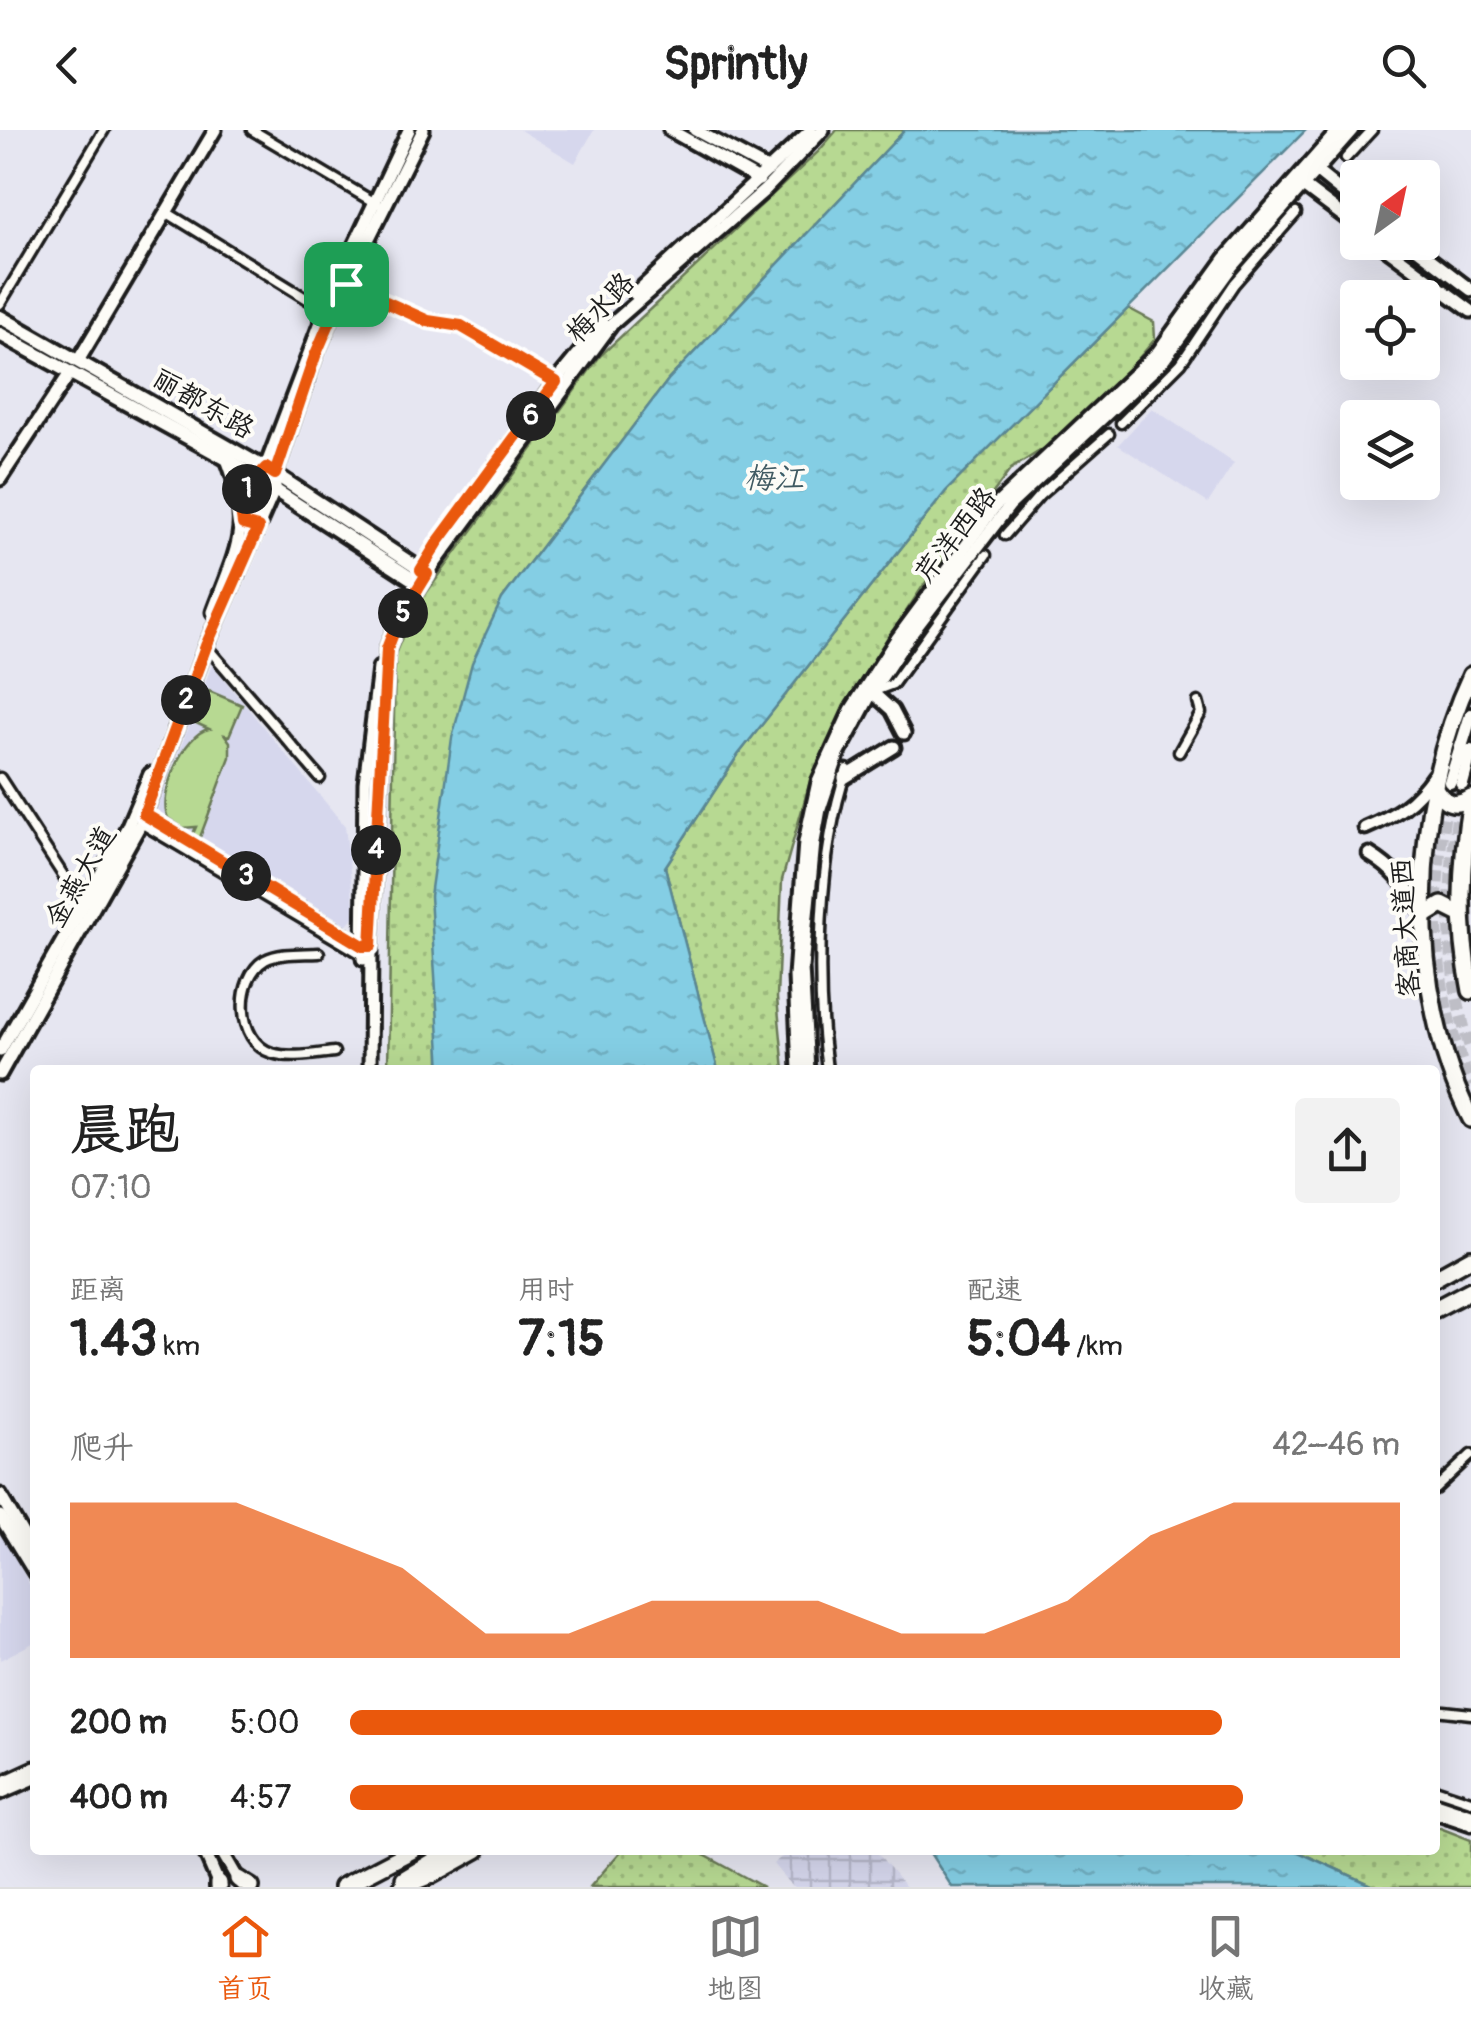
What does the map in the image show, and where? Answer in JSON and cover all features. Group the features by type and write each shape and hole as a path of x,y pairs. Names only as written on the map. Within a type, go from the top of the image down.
{"highway":[{"name":"客商大道西","path":"1471,675 1454,788 1425,849 1424,916 1433,1002 1471,1119"},
{"path":"1454,788 1471,992"},
{"path":"1424,916 1442,905 1465,922"},
{"path":"1440,1275 1470,1258"},
{"path":"1440,1306 1471,1290"},
{"path":"376,1868 390,1855"},
{"path":"342,1887 403,1855"},
{"path":"392,1887 443,1855"},
{"path":"402,1887 432,1876 468,1855"}],"main road":[{"path":"0,480 74,367 214,130"},
{"path":"239,496 269,477 409,130"},
{"path":"269,477 308,351 378,205 422,130"},
{"path":"670,130 764,175"},
{"path":"695,130 764,175"},
{"name":"梅水路","path":"367,1065 365,783 382,642 421,578 556,382 606,321 811,130"},
{"name":"梅水路","path":"421,578 612,324 765,190 822,130"},
{"name":"芹洋西路","path":"1312,168 1339,130"},
{"name":"芹洋西路","path":"799,1065 795,976 805,842 818,782 851,710 896,640 990,513 1148,362 1174,334 1226,259 1352,130"},
{"path":"1312,168 1340,191"},
{"path":"1299,182 1340,213"},
{"name":"芹洋西路","path":"808,1065 802,968 814,842 838,756 872,692 904,642 1000,517 1162,361 1299,182"},
{"path":"1402,260 1471,311"},
{"path":"1432,260 1471,290"},
{"name":"丽都东路","path":"0,316 74,367 227,459 269,477"},
{"name":"丽都东路","path":"0,334 74,367 269,477 421,578"},
{"name":"金燕大道","path":"0,1051 140,800 238,547 243,524 227,459"},
{"name":"金燕大道","path":"0,1074 142,819 206,646 258,528 269,477"},
{"path":"243,524 258,528"},
{"path":"872,692 892,710 904,733"},
{"path":"1454,788 1471,714"},
{"path":"845,774 894,747"},
{"path":"1454,788 1471,751"},
{"path":"1365,828 1404,810 1420,796 1454,788"},
{"path":"1369,854 1406,884 1424,916"},
{"path":"0,1495 30,1547"},
{"path":"0,1516 30,1564"},
{"path":"0,1784 30,1770"},
{"path":"0,1793 30,1780"},
{"path":"1440,1805 1471,1816"},
{"path":"1440,1814 1471,1824"},
{"path":"206,1855 217,1881"},
{"path":"217,1881 224,1855"},
{"path":"224,1855 244,1884"}],"street":[{"path":"0,304 104,130"},
{"path":"252,130 378,205"},
{"path":"1346,158 1372,130"},
{"path":"166,212 317,305"},
{"path":"1121,423 1181,363 1234,284 1296,213"},
{"path":"346,284 428,321 461,326 556,382"},
{"path":"1005,535 1039,496 1109,434"},
{"path":"872,692 893,684 986,555"},
{"path":"206,646 320,778"},
{"path":"1179,752 1200,713 1198,702"},
{"path":"827,1065 822,942 832,821 845,774"},
{"path":"0,778 82,906"},
{"path":"142,819 367,951"},
{"path":"319,953 284,955 266,960 254,970 246,987 244,1016 262,1048 274,1054 334,1052"},
{"path":"1440,1485 1471,1456"},
{"path":"1440,1711 1471,1714"},
{"path":"1440,1790 1471,1801"}],"shaded area":[{"path":"520,130 594,130 575,163"},
{"path":"1152,408 1234,463 1208,503 1118,445"},
{"path":"212,665 345,826 355,915 343,929 161,820 157,809"},
{"path":"0,1529 30,1586 30,1645 0,1660"},
{"path":"784,1855 879,1855 906,1887 792,1887 773,1864"}],"green space":[{"path":"837,130 905,130 668,380 502,599 440,1065 388,1065 395,654 413,611 600,356"},
{"path":"1128,308 1154,322 1155,339 1083,424 1011,469 923,586 846,702 809,785 782,880 777,998 784,1065 717,1065 665,867 738,755 946,491"},
{"path":"209,691 242,705 229,736 225,735 230,742 230,757 199,840 192,836 196,827 183,828 168,818 166,795 182,753 190,741 209,729 196,723"},
{"path":"1440,1828 1471,1840 1471,1887 1376,1887 1305,1855 1440,1855"},
{"path":"618,1855 704,1855 763,1887 590,1887"}],"water":[{"name":"梅江","path":"905,130 1306,130 946,491 738,755 665,867 717,1065 441,1065 430,896 452,738 472,663 502,599 668,380"},
{"path":"931,1855 1305,1855 1376,1887 952,1887"}],"tunnel":[{"path":"1450,782 1439,860 1437,935 1447,1009 1471,1086"},
{"path":"1462,784 1453,851 1451,951 1461,1017 1471,1050"}],"route":[{"path":"346,284 428,321 461,326 556,382 438,542 421,570 427,574 391,635 387,649 371,946 363,946 144,814 206,646 258,528 243,524 239,496 266,468 275,474 315,356 346,284"}]}
